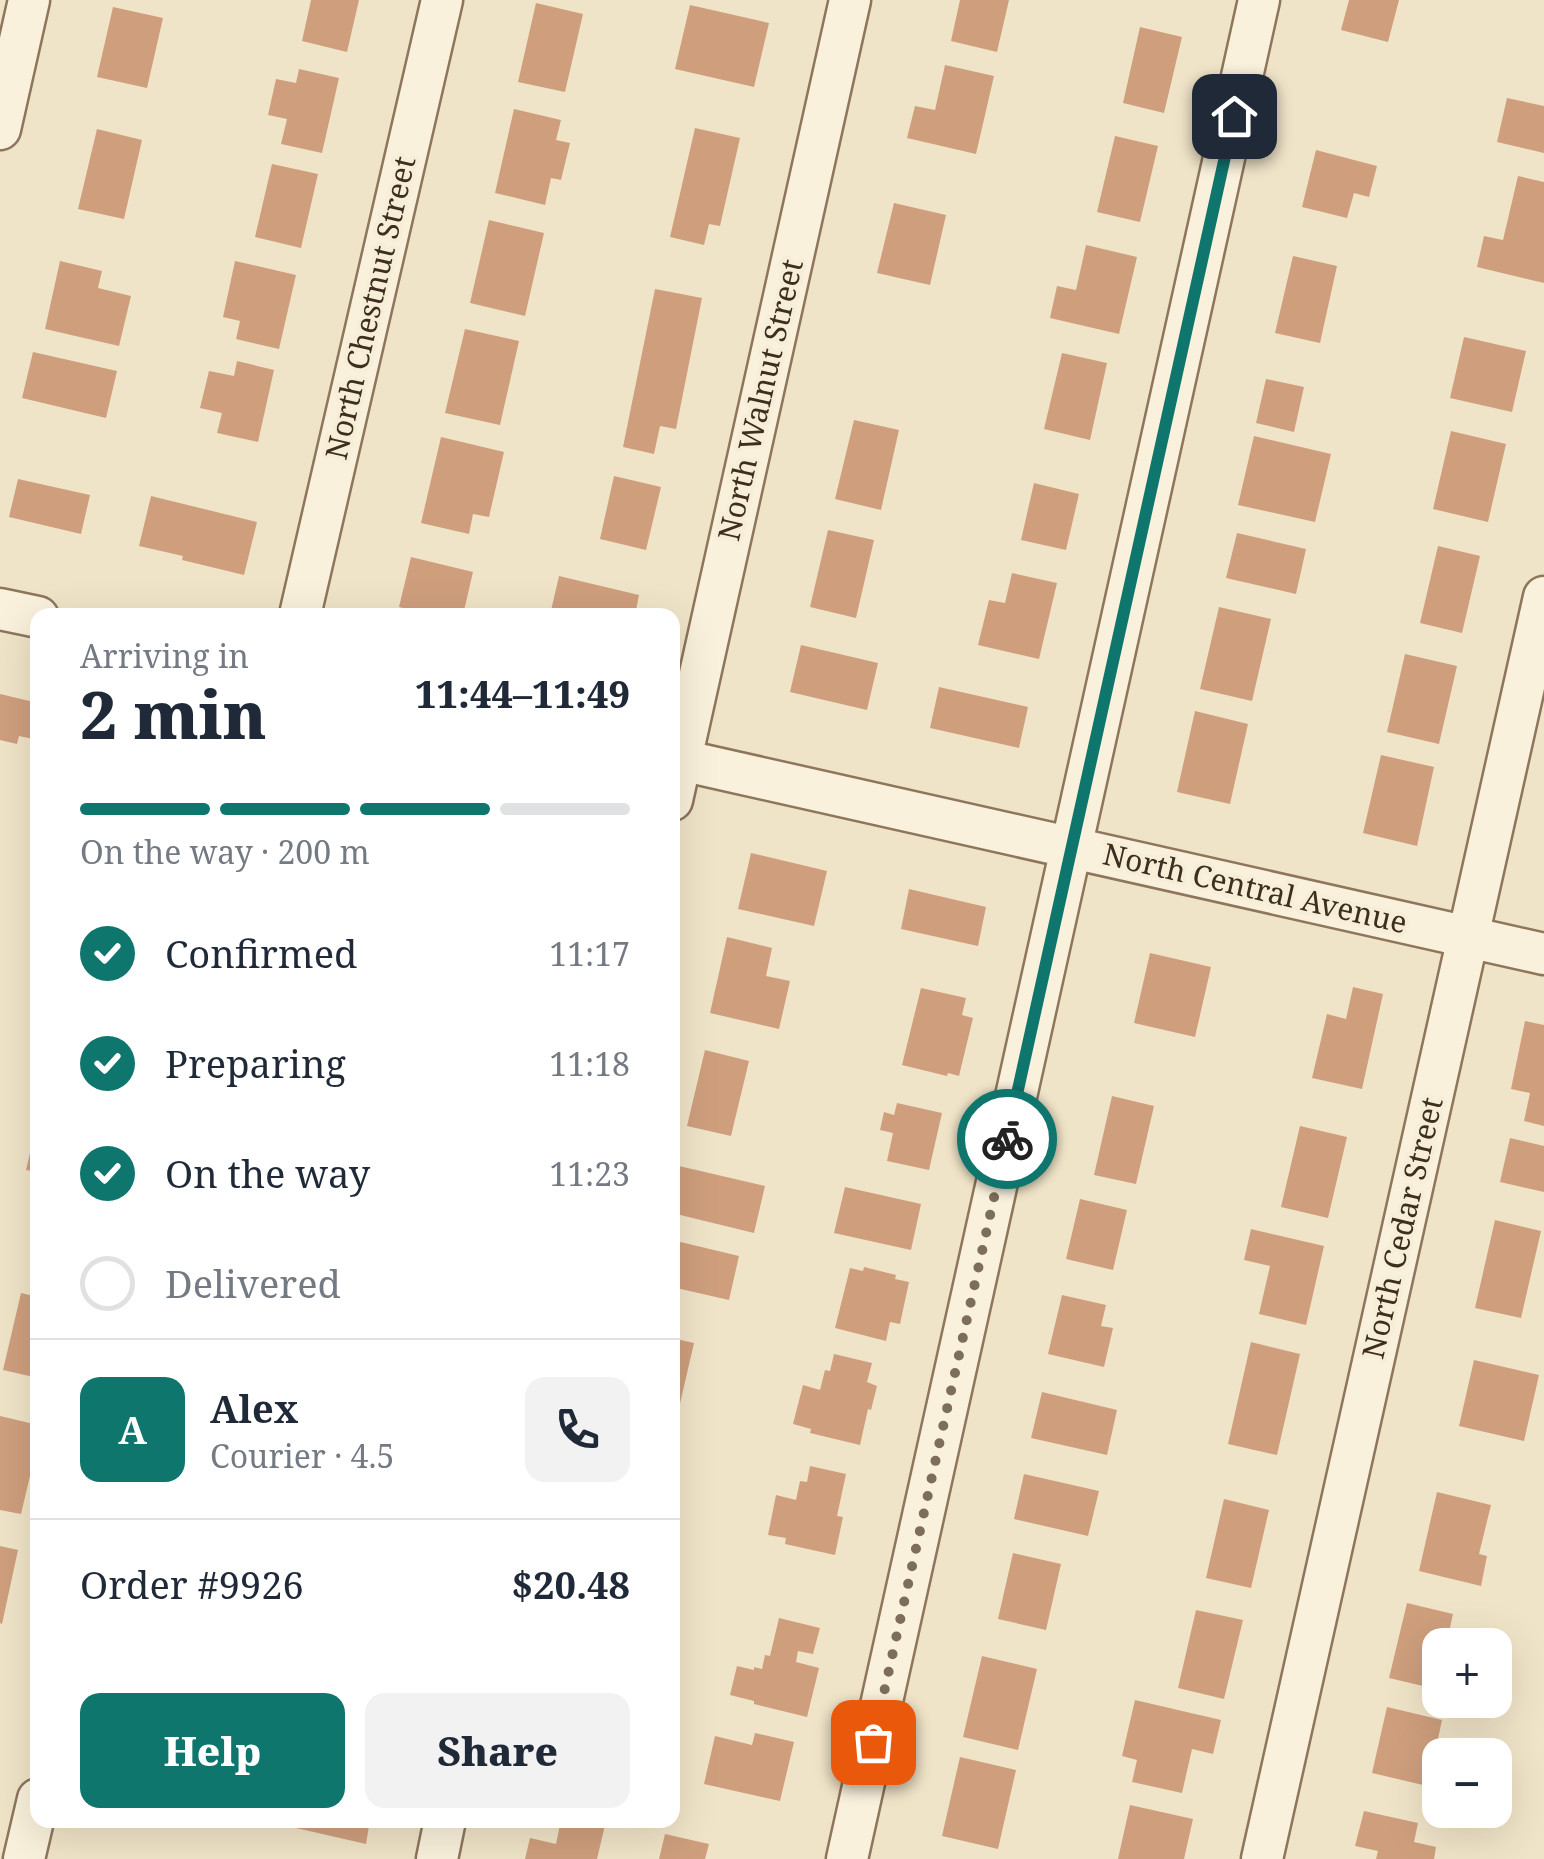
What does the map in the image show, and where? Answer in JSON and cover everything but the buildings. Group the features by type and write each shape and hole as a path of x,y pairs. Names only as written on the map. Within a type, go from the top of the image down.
{"street":[{"path":"0,129 29,0"},
{"name":"North Chestnut Street","path":"302,608 442,0"},
{"name":"North Walnut Street","path":"680,746 850,0"},
{"path":"848,1859 1259,0"},
{"name":"North Cedar Street","path":"1262,1859 1544,597"},
{"path":"0,609 30,615"},
{"name":"North Central Avenue","path":"680,760 1544,954"},
{"path":"27,1854 32,1828"},
{"path":"436,1859 443,1828"}],"way so far":[{"path":"873,1742 1007,1139"}],"route":[{"path":"1007,1139 1234,116"}]}
